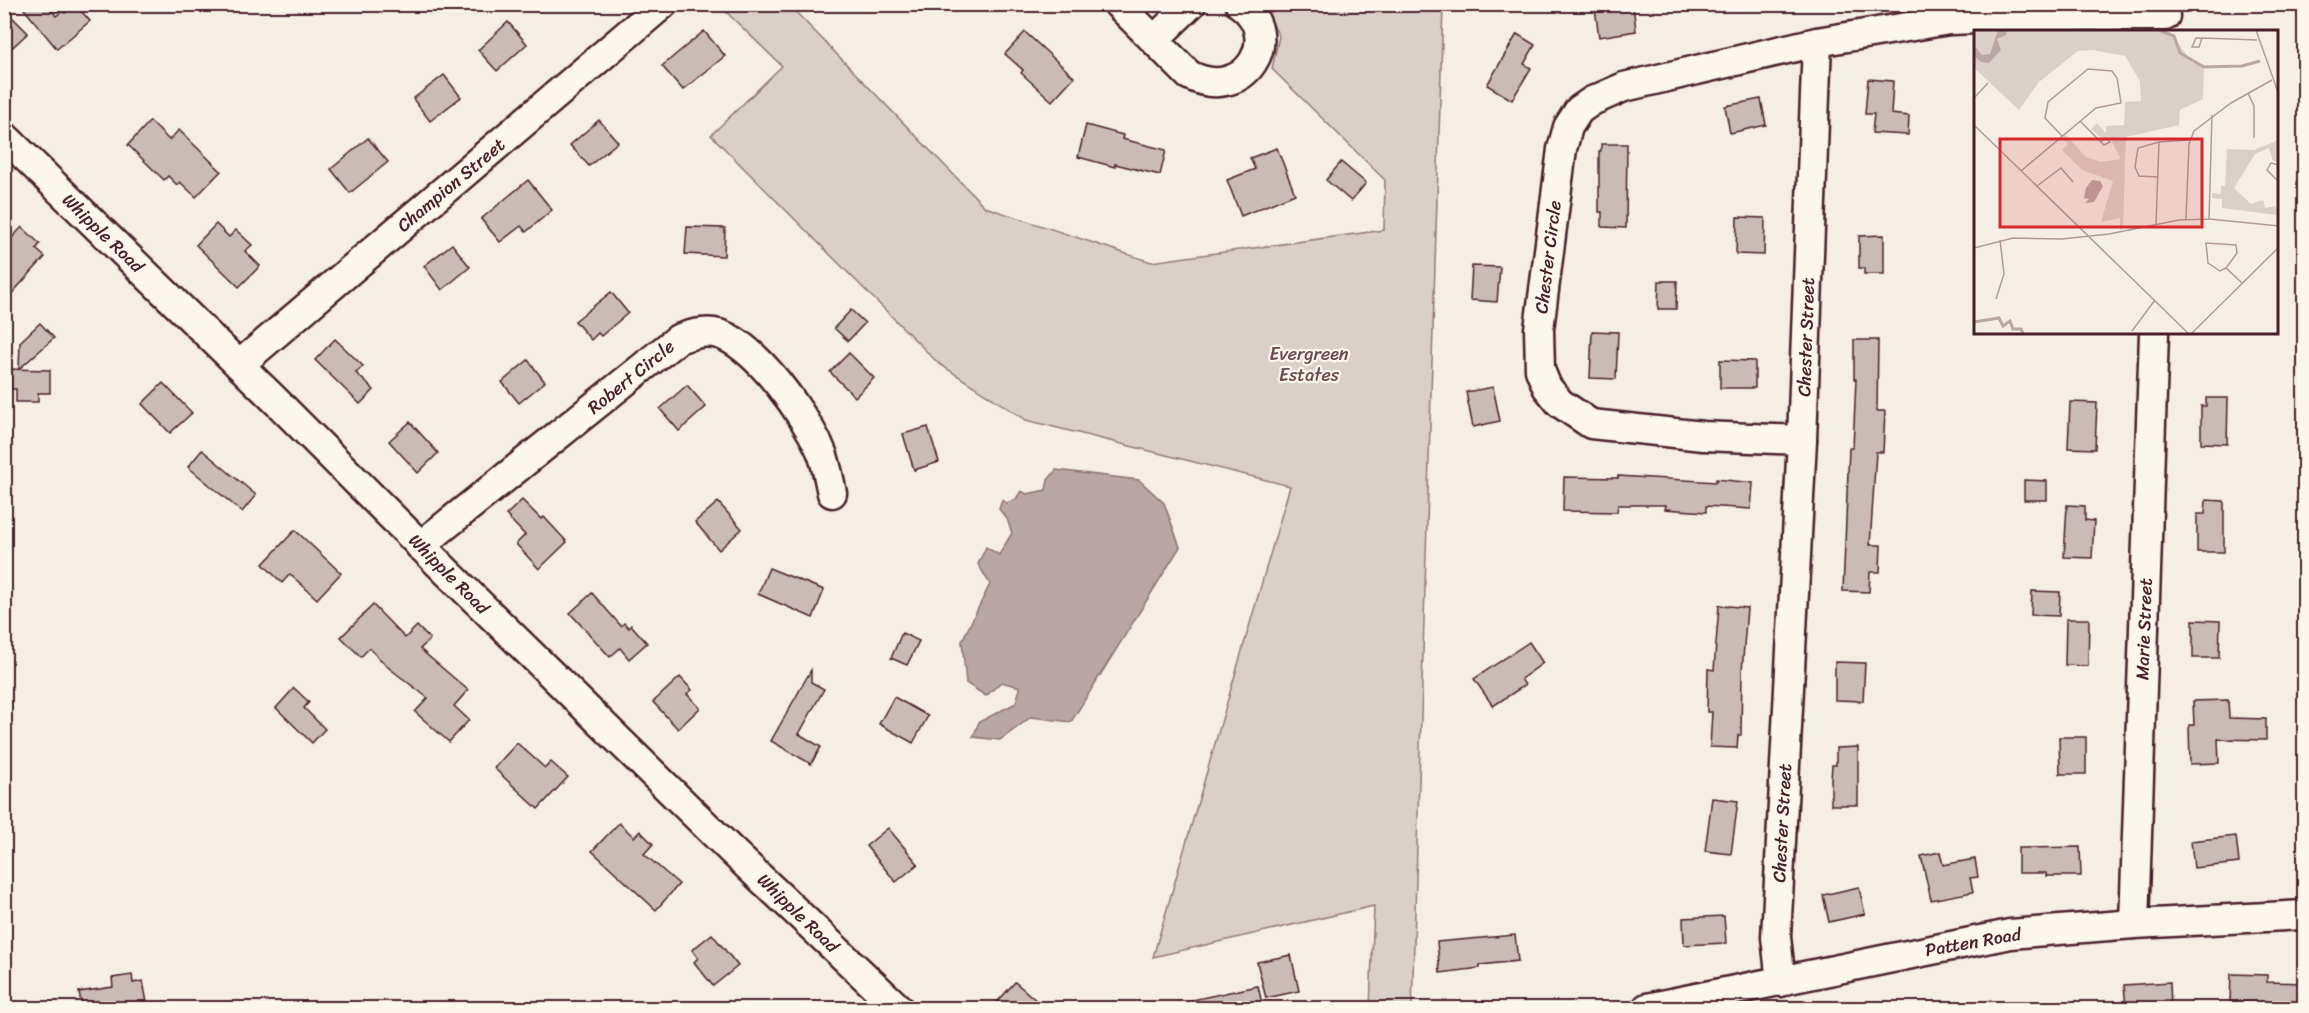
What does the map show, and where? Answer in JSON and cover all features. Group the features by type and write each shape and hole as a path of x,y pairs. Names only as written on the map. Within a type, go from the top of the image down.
{"street":[{"name":"Champion Street","path":"239,365 663,4"},
{"path":"1118,4 1189,75 1202,81 1216,83 1230,81 1248,68 1258,49 1259,35 1255,21 1240,4"},
{"path":"1154,40 1191,4"},
{"path":"1817,42 1949,20 2075,16 2165,17"},
{"name":"Chester Circle","path":"1802,440 1704,436 1591,424 1560,404 1547,387 1540,370 1539,329 1562,149 1568,127 1579,110 1592,101 1624,87 1817,42"},
{"name":"Chester Street","path":"1780,982 1776,937 1802,440 1817,42"},
{"name":"Whipple Road","path":"4,136 733,852 898,1008"},
{"name":"Robert Circle","path":"420,546 678,339 696,333 714,333 732,339 782,386 805,419 823,455 832,493"},
{"name":"Marie Street","path":"2134,924 2154,334"},
{"name":"Patten Road","path":"1647,1008 1976,940 2047,930 2304,915"}],"green space":[{"name":"Evergreen Estates","path":"719,5 789,5 985,207 1151,262 1384,230 1385,180 1272,69 1279,36 1263,5 1443,5 1412,1008 1370,1008 1374,906 1153,957 1290,486 1026,420 938,363 711,135 782,66"}],"shaded area":[{"path":"1056,470 1139,480 1164,503 1180,547 1071,722 1031,717 1000,740 973,737 979,722 1016,703 1020,687 1001,682 986,696 966,683 962,641 990,584 978,564 986,547 999,555 1012,533 1007,519 999,509 1002,500 1007,503 1016,499 1021,491 1027,494 1046,490 1048,480"}],"building":[{"path":"20,4 47,4 56,16 63,11 65,13 75,4 90,21 57,49"},
{"path":"1633,4 1636,31 1599,37 1595,9"},
{"path":"4,9 28,33 4,55"},
{"path":"508,22 527,44 497,71 478,50"},
{"path":"704,31 725,56 683,90 662,66"},
{"path":"1025,32 1074,77 1052,101 1021,73 1023,70 1005,54"},
{"path":"1517,34 1535,45 1524,64 1531,68 1512,100 1487,85"},
{"path":"444,75 461,97 430,121 413,99"},
{"path":"1868,79 1893,81 1891,114 1909,116 1908,135 1872,133 1874,114 1865,114"},
{"path":"1761,99 1766,125 1730,133 1725,106"},
{"path":"599,120 618,142 589,166 570,145"},
{"path":"150,121 169,140 179,130 221,171 196,197 180,182 177,185 168,176 164,180 128,145"},
{"path":"1086,125 1123,135 1122,139 1166,150 1160,175 1115,164 1115,167 1078,157"},
{"path":"368,138 388,162 350,193 331,169"},
{"path":"1601,144 1627,144 1626,228 1602,227 1602,212 1599,212"},
{"path":"1277,148 1295,194 1241,216 1227,180 1255,169 1250,158"},
{"path":"1341,162 1366,183 1351,201 1326,180"},
{"path":"528,180 552,210 526,232 521,226 500,242 481,219"},
{"path":"1737,217 1765,218 1764,255 1736,254"},
{"path":"216,224 229,237 236,230 252,245 245,251 260,266 239,287 196,245"},
{"path":"22,227 40,244 36,249 45,257 4,302 4,246"},
{"path":"687,227 725,228 724,256 685,254"},
{"path":"1884,235 1884,274 1864,274 1864,268 1859,268 1859,236"},
{"path":"452,244 470,267 442,290 424,266"},
{"path":"1472,266 1500,267 1497,302 1470,300"},
{"path":"1659,281 1677,281 1676,309 1658,309"},
{"path":"611,292 628,313 601,336 598,333 591,340 575,321"},
{"path":"851,310 865,323 848,341 834,328"},
{"path":"40,323 54,338 19,369 20,342"},
{"path":"1592,331 1618,332 1616,379 1590,378"},
{"path":"335,339 363,366 356,373 374,390 360,404 315,360"},
{"path":"1854,340 1878,340 1877,411 1885,411 1883,452 1876,452 1870,545 1881,545 1880,572 1870,572 1869,592 1843,591 1849,448 1853,448 1856,379 1854,379"},
{"path":"849,353 874,378 855,397 830,372"},
{"path":"528,360 545,382 519,403 502,382"},
{"path":"1720,360 1755,361 1755,388 1720,388"},
{"path":"4,369 50,370 50,393 38,393 38,402 16,402 16,389 4,389"},
{"path":"163,383 192,413 170,433 142,404"},
{"path":"687,385 706,407 679,431 660,409"},
{"path":"1493,387 1500,421 1473,427 1466,392"},
{"path":"2206,398 2228,398 2227,444 2201,443 2201,406 2206,406"},
{"path":"2070,402 2097,403 2095,449 2068,448"},
{"path":"410,422 438,453 418,473 389,441"},
{"path":"928,427 939,462 914,470 903,434"},
{"path":"202,450 256,495 242,512 188,467"},
{"path":"1618,476 1716,482 1716,479 1753,483 1751,509 1706,506 1706,512 1665,509 1666,505 1618,505 1617,512 1563,511 1564,477 1618,478"},
{"path":"2024,480 2047,481 2047,500 2024,500"},
{"path":"522,500 541,519 544,517 567,542 539,569 516,544 525,535 506,515"},
{"path":"2206,500 2224,501 2224,552 2197,552 2197,514 2205,514"},
{"path":"718,502 742,529 719,550 695,522"},
{"path":"2067,505 2085,506 2085,520 2094,521 2092,558 2064,557"},
{"path":"295,530 341,573 317,599 290,574 282,583 263,564"},
{"path":"769,568 824,590 813,618 758,594"},
{"path":"2032,591 2060,592 2059,616 2031,615"},
{"path":"592,593 621,626 624,623 629,628 631,625 647,643 629,659 620,648 610,657 570,613"},
{"path":"373,605 405,638 417,626 430,639 420,649 468,690 454,706 469,720 449,742 415,712 428,698 389,668 369,648 361,657 341,637"},
{"path":"1719,605 1747,608 1742,671 1741,735 1738,735 1737,748 1710,747 1712,712 1707,712 1708,669 1714,670"},
{"path":"2066,619 2089,619 2088,666 2065,665"},
{"path":"2193,620 2220,621 2219,658 2193,658"},
{"path":"902,633 919,641 907,665 891,658"},
{"path":"1529,642 1543,663 1521,679 1525,685 1493,706 1474,679"},
{"path":"1835,662 1865,663 1863,701 1835,700"},
{"path":"811,670 811,682 824,689 799,734 821,747 811,764 771,741"},
{"path":"680,677 692,690 687,694 700,708 678,729 653,702"},
{"path":"294,688 309,702 304,708 325,729 312,743 276,708"},
{"path":"894,697 928,716 913,743 879,724"},
{"path":"2228,700 2229,718 2266,719 2266,740 2218,739 2219,763 2190,764 2189,725 2194,725 2193,701"},
{"path":"2059,737 2086,737 2086,774 2060,774"},
{"path":"517,743 545,768 551,762 568,777 538,809 494,768"},
{"path":"1858,747 1858,805 1831,805 1832,765 1836,765 1836,748"},
{"path":"1712,798 1738,801 1731,854 1705,851"},
{"path":"619,823 634,837 640,831 653,844 644,854 679,884 656,910 592,851"},
{"path":"888,828 918,864 896,882 866,846"},
{"path":"2236,836 2239,863 2194,868 2191,841"},
{"path":"2080,847 2081,876 2018,873 2018,848"},
{"path":"1940,852 1943,865 1975,859 1978,877 1970,878 1973,892 1931,900 1921,856"},
{"path":"1859,887 1865,914 1829,922 1823,895"},
{"path":"1724,916 1726,943 1684,945 1683,918"},
{"path":"712,934 738,966 713,986 694,962 698,958 692,950"},
{"path":"1515,935 1518,961 1480,965 1480,968 1440,973 1437,942"},
{"path":"1291,955 1299,991 1266,998 1257,962"},
{"path":"2231,974 2267,975 2267,982 2304,983 2304,1004 2230,1002"},
{"path":"132,975 133,983 143,981 148,1008 82,1008 79,992 113,987 112,978"},
{"path":"1015,982 1045,1008 992,1008"},
{"path":"2170,982 2171,1008 2126,1008 2124,985"},
{"path":"1258,986 1263,1008 1193,1008 1192,1000"}]}
